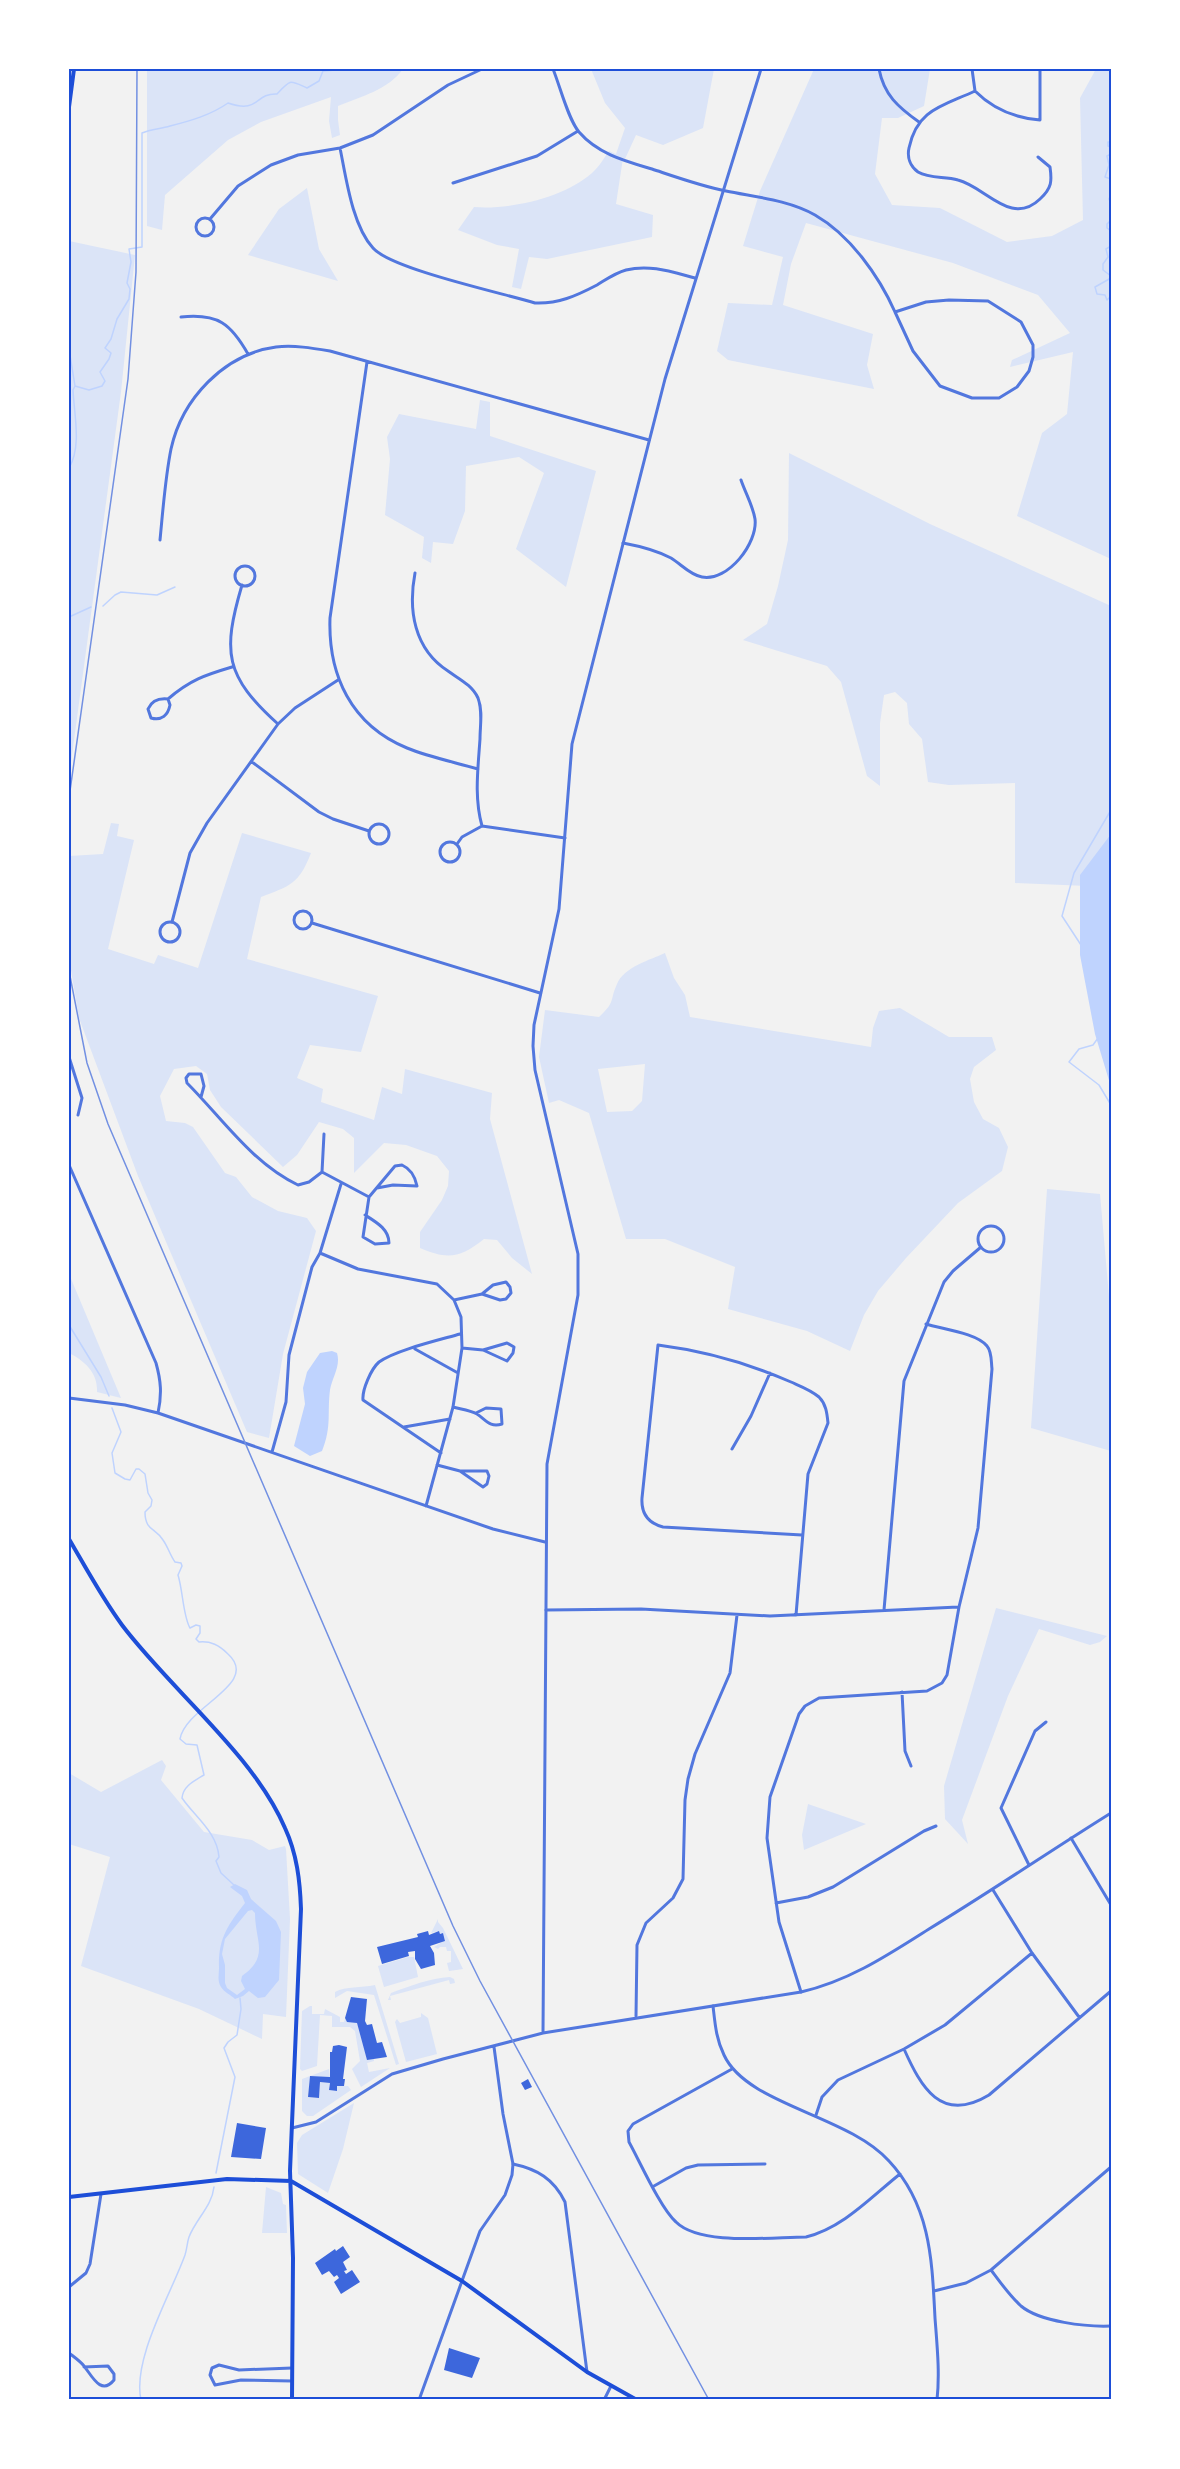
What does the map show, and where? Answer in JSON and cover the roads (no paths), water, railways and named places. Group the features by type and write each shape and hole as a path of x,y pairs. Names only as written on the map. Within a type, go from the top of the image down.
{"main road":[{"path":"69,107 74,69"},
{"path":"69,1539 122,1626 238,1757 277,1811 294,1852 299,1875 301,1909 291,2181 292,2400"},
{"path":"69,2197 240,2178 291,2181 462,2281 587,2372 638,2400"}],"street":[{"path":"210,219 238,186 271,165 298,155 340,148 373,135 448,84 482,69"},
{"path":"553,69 578,131 598,148 622,160 723,190 802,209 835,229 856,252 887,295 913,351 940,386 972,398 999,398 1017,387 1029,371 1033,357 1033,345 1021,322 988,301 926,302 895,312"},
{"path":"543,2033 545,1542 548,1464 568,1359 579,1274 578,1254 535,1070 534,1025 559,909 572,744 649,440 695,278 761,69"},
{"path":"879,69 882,82 891,100 919,122"},
{"path":"972,69 971,76 975,91 984,99 1017,116 1040,120 1040,69"},
{"path":"975,91 933,109 919,122 911,136 908,153 912,167 928,176 958,180 969,184 1007,207 1022,209 1036,204 1047,193 1052,182 1050,166 1038,157"},
{"path":"453,183 537,156 578,131"},
{"path":"340,148 348,186 364,236 373,249 398,264 534,303 548,303 572,298 614,274 634,268 654,267 695,278"},
{"path":"202,218 210,219 214,225 213,230 209,235 201,234 197,230 198,222 202,218"},
{"path":"181,317 210,318 229,327 236,333 248,354"},
{"path":"160,540 171,449 183,414 208,382 220,371 248,354 275,347 308,347 649,440"},
{"path":"367,362 330,618 329,638 338,680 356,710 379,732 406,748 478,769"},
{"path":"623,543 656,551 672,558 699,577 717,576 728,570 751,540 754,529 755,519 741,480"},
{"path":"246,567 252,570 254,579 250,584 242,585 237,581 235,574 239,568 246,567"},
{"path":"415,573 411,607 421,642 436,662 468,685 478,698 481,715 477,810 482,826"},
{"path":"242,585 230,634 232,667 255,704 278,724"},
{"path":"168,699 169,711 165,716 160,719 151,718 148,709 150,704 157,699 168,699 185,684 200,676 232,667"},
{"path":"172,922 190,853 196,839 278,724 295,708 338,680"},
{"path":"252,762 319,812 369,831"},
{"path":"374,825 383,825 388,830 388,837 384,842 376,843 370,838 369,831 374,825"},
{"path":"457,844 462,837 482,826 564,838"},
{"path":"450,842 457,844 460,850 458,859 452,862 443,860 440,850 443,844 450,842"},
{"path":"306,911 312,917 312,923 308,928 300,928 295,924 295,916 306,911"},
{"path":"165,922 172,922 178,925 180,934 173,942 166,941 161,937 159,931 165,922"},
{"path":"312,923 540,993"},
{"path":"69,1057 82,1098 78,1115"},
{"path":"201,1097 203,1077 195,1072 189,1074 186,1078 187,1083 236,1137 298,1185 309,1182 322,1172 324,1134"},
{"path":"69,1165 156,1363 162,1395 158,1413"},
{"path":"365,1215 384,1229 390,1237 390,1243 375,1244 366,1241 363,1237 365,1215 369,1197 395,1166 402,1165 408,1168 417,1186 393,1185 377,1188"},
{"path":"322,1172 369,1197"},
{"path":"272,1452 286,1402 289,1355 312,1267 320,1253 341,1184"},
{"path":"989,1226 1001,1230 1004,1242 1000,1249 988,1252 981,1247 978,1239 981,1230 989,1226"},
{"path":"884,1610 902,1394 910,1363 944,1282 953,1271 981,1247"},
{"path":"320,1253 358,1269 437,1284 454,1300 461,1317 462,1348 453,1407 426,1506"},
{"path":"454,1300 482,1294 499,1283 506,1282 511,1293 506,1299 500,1300 482,1294"},
{"path":"801,1992 784,1941 776,1903 766,1819 770,1797 799,1714 805,1706 819,1698 927,1691 942,1683 947,1675 958,1607 978,1528 992,1369 991,1353 986,1345 977,1338 926,1324"},
{"path":"441,1453 363,1400 362,1392 378,1363 414,1348 460,1334"},
{"path":"462,1348 483,1350 507,1361 514,1347 507,1343 483,1350"},
{"path":"796,1615 808,1474 825,1433 828,1414 818,1397 770,1373 732,1359 658,1345 642,1498 644,1513 649,1520 663,1527 802,1535"},
{"path":"414,1348 458,1373"},
{"path":"732,1449 751,1416 770,1373"},
{"path":"69,1398 126,1405 158,1413 493,1529 545,1542"},
{"path":"453,1407 476,1413 488,1423 496,1426 502,1424 501,1409 486,1408 476,1413"},
{"path":"404,1427 450,1419"},
{"path":"437,1465 460,1471 483,1469 488,1472 489,1480 483,1487 460,1471"},
{"path":"546,1610 641,1609 737,1615 796,1615 958,1607"},
{"path":"636,2016 637,1945 645,1923 673,1898 683,1879 685,1800 688,1779 695,1754 730,1673 737,1615"},
{"path":"902,1692 905,1750 911,1766"},
{"path":"1029,1865 1000,1808 1035,1731 1046,1722"},
{"path":"292,2128 315,2122 392,2074 543,2033 636,2016 801,1992 838,1982 867,1967 993,1890 1111,1813"},
{"path":"776,1903 808,1897 833,1887 924,1831 936,1826"},
{"path":"1071,1838 1111,1905"},
{"path":"993,1890 1032,1953 1080,2018"},
{"path":"816,2115 822,2097 838,2080 904,2049 945,2025 1032,1953"},
{"path":"904,2049 918,2080 928,2093 951,2104 970,2104 989,2096 1111,1991"},
{"path":"713,2006 720,2046 732,2068 752,2087 816,2115 869,2144 890,2161 914,2195 926,2224 930,2247 939,2375 937,2400"},
{"path":"419,2400 480,2231 508,2190 513,2164 503,2114 494,2047"},
{"path":"732,2068 629,2128 629,2142 669,2215 684,2229 709,2237 806,2237 824,2232 838,2224 900,2174"},
{"path":"513,2164 532,2169 547,2177 558,2189 565,2202 587,2372"},
{"path":"654,2186 686,2168 698,2165 765,2164"},
{"path":"934,2291 966,2283 990,2270 1111,2167"},
{"path":"69,2287 86,2273 90,2264 101,2194"},
{"path":"990,2270 1022,2307 1037,2315 1063,2321 1111,2326"},
{"path":"69,2353 102,2386 114,2380 114,2374 108,2366 84,2367"},
{"path":"292,2368 239,2370 219,2365 212,2368 210,2375 215,2385 241,2380 292,2380"},
{"path":"604,2400 611,2386"}],"water":[{"path":"1111,834 1111,1087 1095,1034 1080,955 1080,875"},
{"path":"332,1351 337,1353 338,1363 330,1390 327,1434 322,1451 310,1456 294,1446 305,1404 303,1388 307,1372 320,1353"},
{"path":"235,1884 247,1890 251,1899 276,1921 281,1932 279,1980 265,1997 258,1998 249,1991 235,1999 222,1989 219,1982 222,1940 229,1925 245,1903 242,1896 230,1887","holes":["252,1910 255,1913 258,1955 251,1969 242,1976 241,1981 245,1989 237,1995 227,1988 225,1983 225,1965 222,1954 225,1939 248,1911"]}],"waterway":[{"path":"69,468 76,440 73,390 75,386 89,390 102,386 105,381 100,372 111,353 105,348 111,339 117,319 129,299 130,289 127,283 131,262 129,249 142,247 142,133 200,117 228,103 238,106 252,105 264,97 277,94 290,82 307,88 319,81 323,71 347,69"},
{"path":"1111,142 1108,142 1108,146 1111,147"},
{"path":"1111,154 1107,156 1109,165 1105,177 1111,179"},
{"path":"1111,194 1109,199 1111,204"},
{"path":"1111,220 1107,224 1107,228 1111,231"},
{"path":"1111,246 1106,249 1108,257 1103,264 1103,270 1111,276"},
{"path":"1111,278 1095,287 1097,294 1105,295 1107,300 1111,296"},
{"path":"69,349 75,386"},
{"path":"103,606 121,592 157,595 175,587"},
{"path":"69,617 91,607"},
{"path":"1081,945 1062,916 1074,873 1111,810"},
{"path":"1098,1038 1093,1045 1079,1049 1069,1062 1099,1085 1111,1105"},
{"path":"69,1325 101,1377 109,1396"},
{"path":"112,1408 121,1432 112,1453 115,1473 130,1480 136,1469 145,1474 148,1493 152,1500 151,1506 145,1512 145,1518 149,1526 163,1540 175,1562 181,1563 178,1575 190,1628 200,1626 200,1633 196,1639 199,1642 218,1646 236,1665 235,1675 229,1685 185,1727 180,1739 186,1744 197,1745 204,1775 187,1787 182,1798 210,1832 217,1848 219,1857 216,1861 221,1873 234,1885"},
{"path":"216,2173 235,2077 224,2048 237,2035 241,2009 240,1998"},
{"path":"141,2400 140,2384 147,2346 185,2255 189,2237 207,2206 214,2187"}],"railway":[{"path":"69,798 128,379 136,272 137,69"},
{"path":"69,971 87,1063 108,1124 453,1926 480,1981 709,2400"}]}
